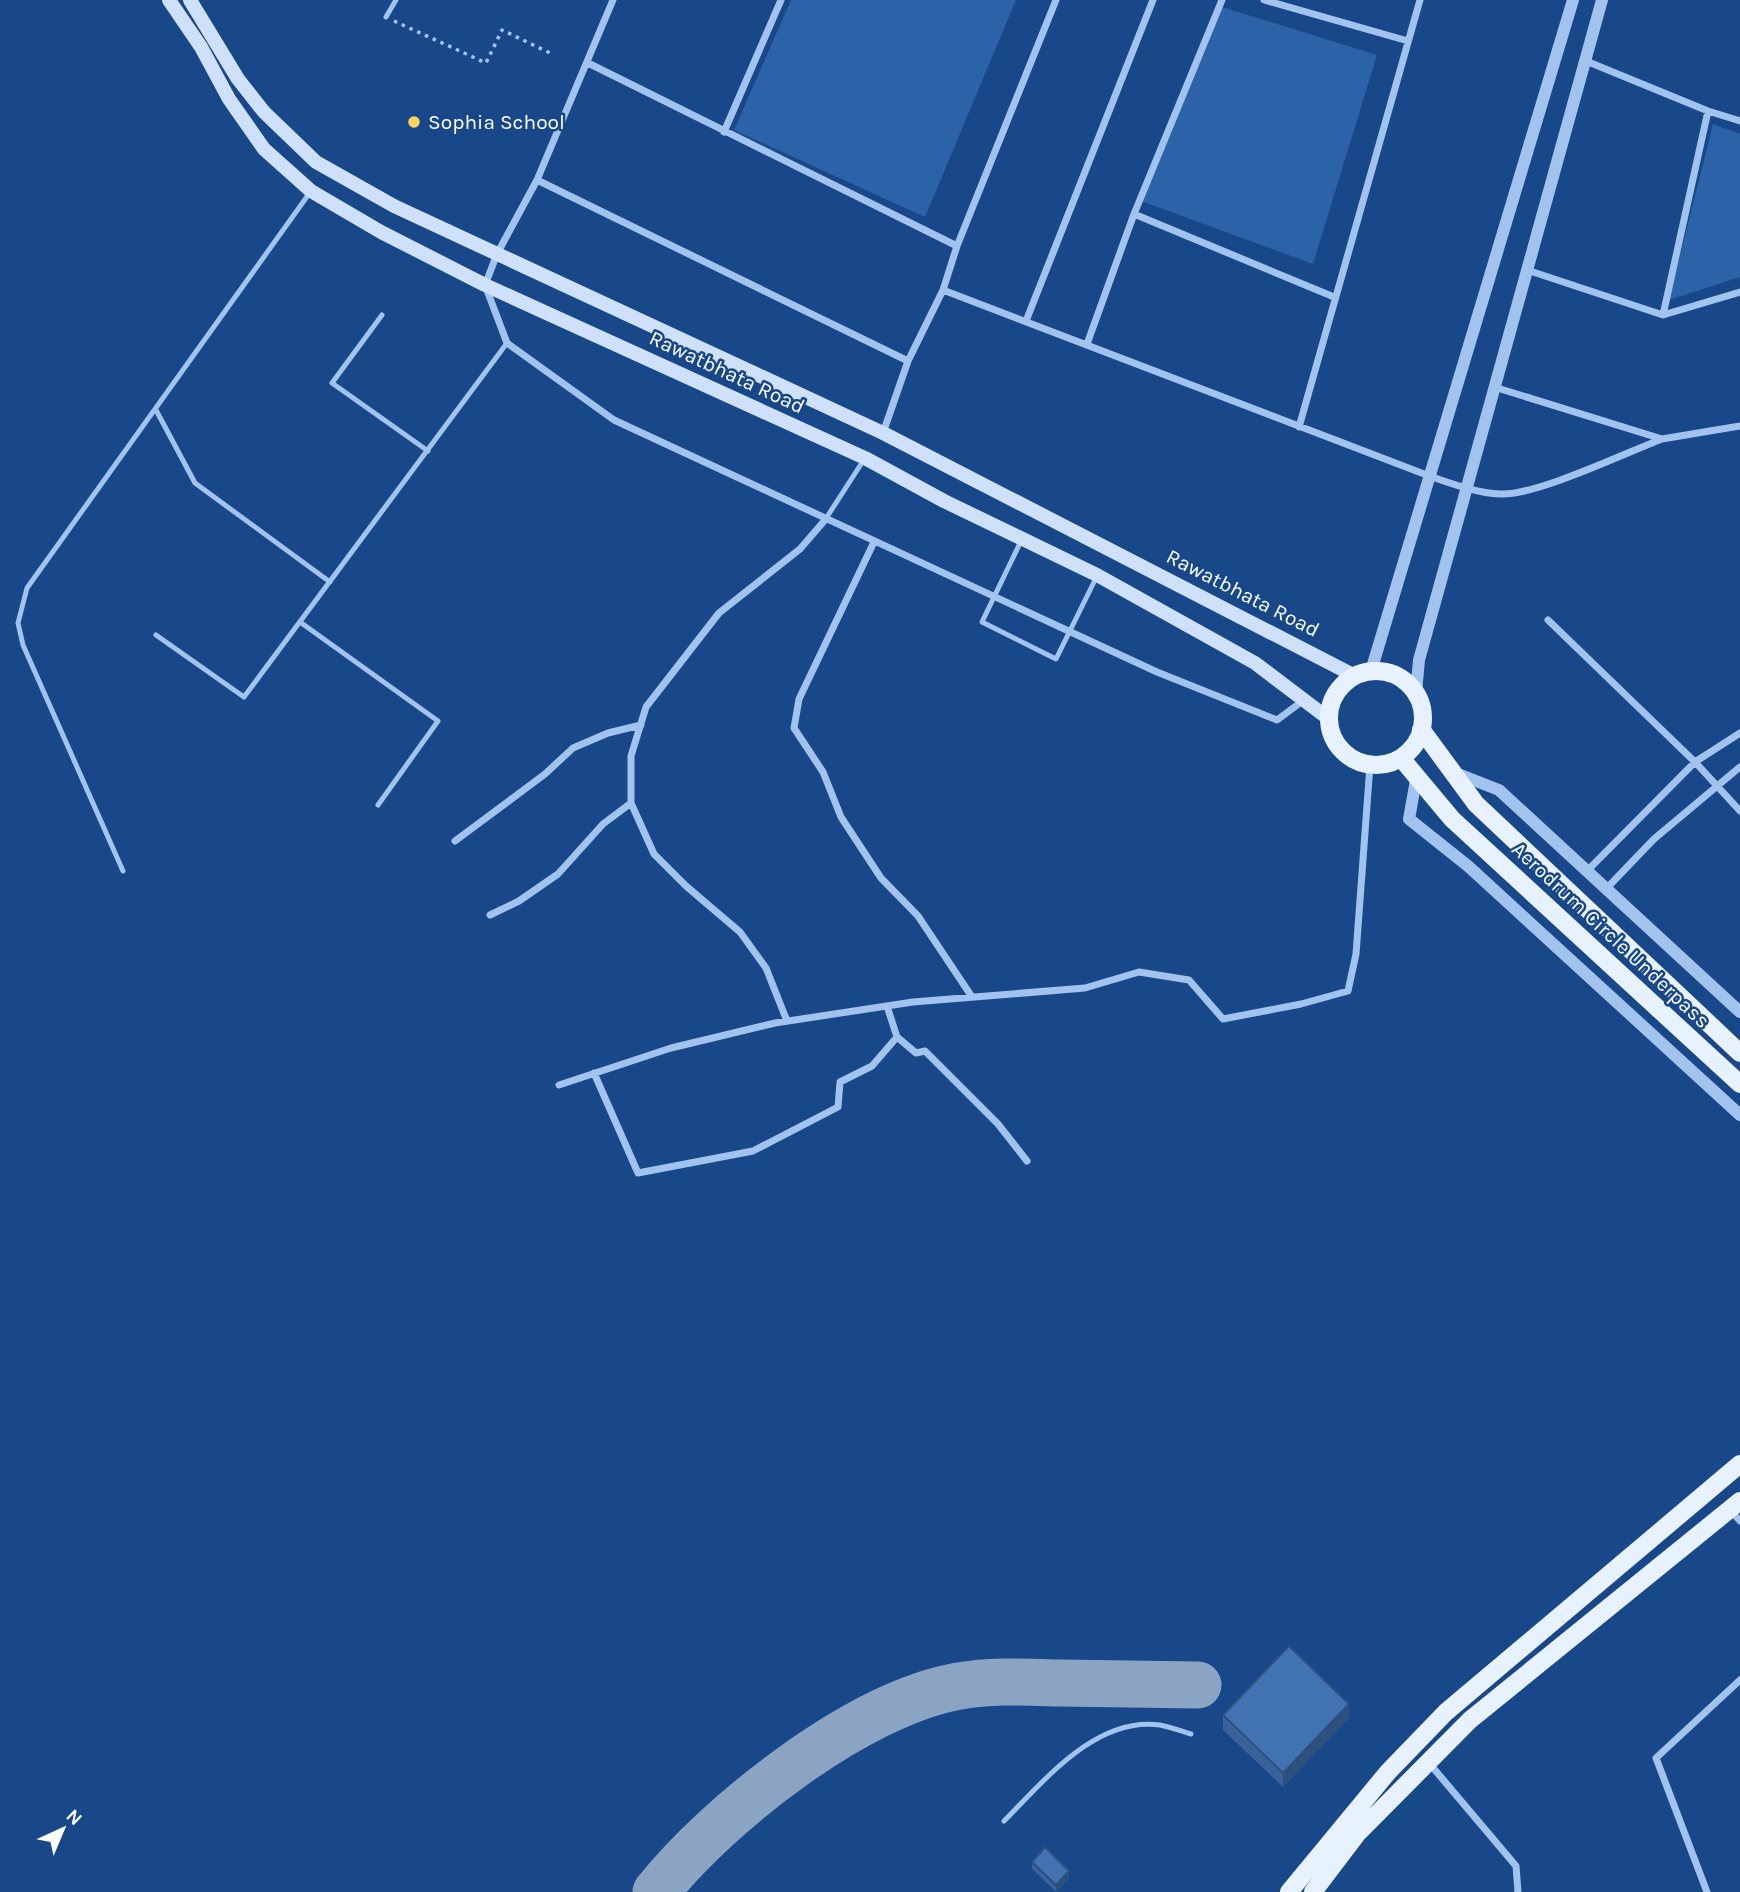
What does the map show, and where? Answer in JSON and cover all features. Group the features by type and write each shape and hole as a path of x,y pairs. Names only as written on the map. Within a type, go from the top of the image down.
{"main road":[{"name":"Rawatbhata Road","path":"169,0 201,47 229,99 264,149 311,191 381,232 485,285 865,458 1097,575 1255,663 1329,719"},
{"name":"Rawatbhata Road","path":"190,0 238,79 264,112 316,162 394,206 883,433 1363,673"},
{"path":"1363,673 1391,673 1405,681 1416,693 1422,706 1419,738 1401,758 1386,764 1370,765 1355,760 1342,751 1330,730 1329,719 1334,697 1363,673"},
{"name":"Aerodrum Circle Underpass","path":"1421,729 1476,804 1740,1053"},
{"name":"Aerodrum Circle Underpass","path":"1401,758 1416,780 1452,819 1740,1084"},
{"path":"1289,1892 1388,1772 1446,1712 1740,1464"},
{"path":"1312,1892 1357,1834 1470,1720 1737,1511"}],"street":[{"path":"613,0 537,180 497,254 485,285 507,343 614,420 1157,672 1277,720 1304,699"},
{"path":"724,132 781,0"},
{"path":"883,433 908,360 943,290 957,246 1056,0"},
{"path":"1027,321 1153,0"},
{"path":"1087,344 1134,214 1222,0"},
{"path":"1264,0 1408,41"},
{"path":"1299,427 1420,0"},
{"path":"1363,673 1432,477 1459,376 1573,0"},
{"path":"1416,693 1419,660 1602,0"},
{"path":"1586,61 1708,111 1740,121"},
{"path":"588,63 957,246"},
{"path":"1663,315 1708,111"},
{"path":"537,180 908,360"},
{"path":"1134,214 1334,297"},
{"path":"1527,270 1663,315 1740,292"},
{"path":"943,290 1432,477 1500,494 1527,491 1662,439 1740,426"},
{"path":"1493,387 1662,439"},
{"path":"787,1021 766,968 747,941 654,854 631,803 631,756 646,706 719,613 800,550 825,520"},
{"path":"874,542 799,699 794,728 822,772 841,817 881,878 918,916 972,997"},
{"path":"1548,620 1695,762 1740,811"},
{"path":"455,841 545,774 573,748 608,733 641,725"},
{"path":"1586,872 1695,762 1740,733"},
{"path":"559,1085 671,1048 787,1021 887,1006 1085,988 1139,972 1189,980 1223,1019 1301,1004 1348,991 1356,954 1370,765"},
{"path":"1606,890 1654,839 1740,767"},
{"path":"1453,772 1499,790 1740,1012"},
{"path":"1416,780 1409,819 1468,866 1740,1115"},
{"path":"490,915 519,901 558,874 603,824 631,803"},
{"path":"887,1006 897,1037 916,1053 925,1051 998,1124 1027,1161"},
{"path":"594,1073 638,1173 753,1151 838,1107 839,1082 872,1066 897,1037"},
{"path":"1707,1892 1656,1758 1738,1684"},
{"path":"1428,1762 1516,1867 1518,1892"}],"lane":[{"path":"386,17 396,0"},
{"path":"123,871 23,645 18,623 27,588 311,191"},
{"path":"382,315 332,383 428,451"},
{"path":"156,635 244,697 507,343"},
{"path":"156,410 194,483 330,582"},
{"path":"825,520 865,458"},
{"path":"1023,538 982,622 1056,659 1097,575"},
{"path":"300,622 438,721 378,805"},
{"path":"1004,1821 1052,1773 1101,1738 1140,1725 1160,1725 1191,1734"}],"path":[{"path":"386,17 486,63 502,30 550,52"}],"shaded area":[{"path":"791,0 1016,0 925,217 734,130"},
{"path":"1222,7 1377,55 1313,264 1141,201"},
{"path":"1713,124 1740,134 1740,277 1669,300"}],"building":[{"path":"1289,1646 1349,1704 1283,1773 1223,1715"},
{"path":"1045,1847 1069,1871 1056,1885 1032,1862"}],"taxiway":[{"path":"656,1892 716,1829 793,1766 835,1738 877,1715 919,1697 959,1686 996,1682 1198,1685"}],"place":[{"name":"Sophia School","path":"414,122"}]}
